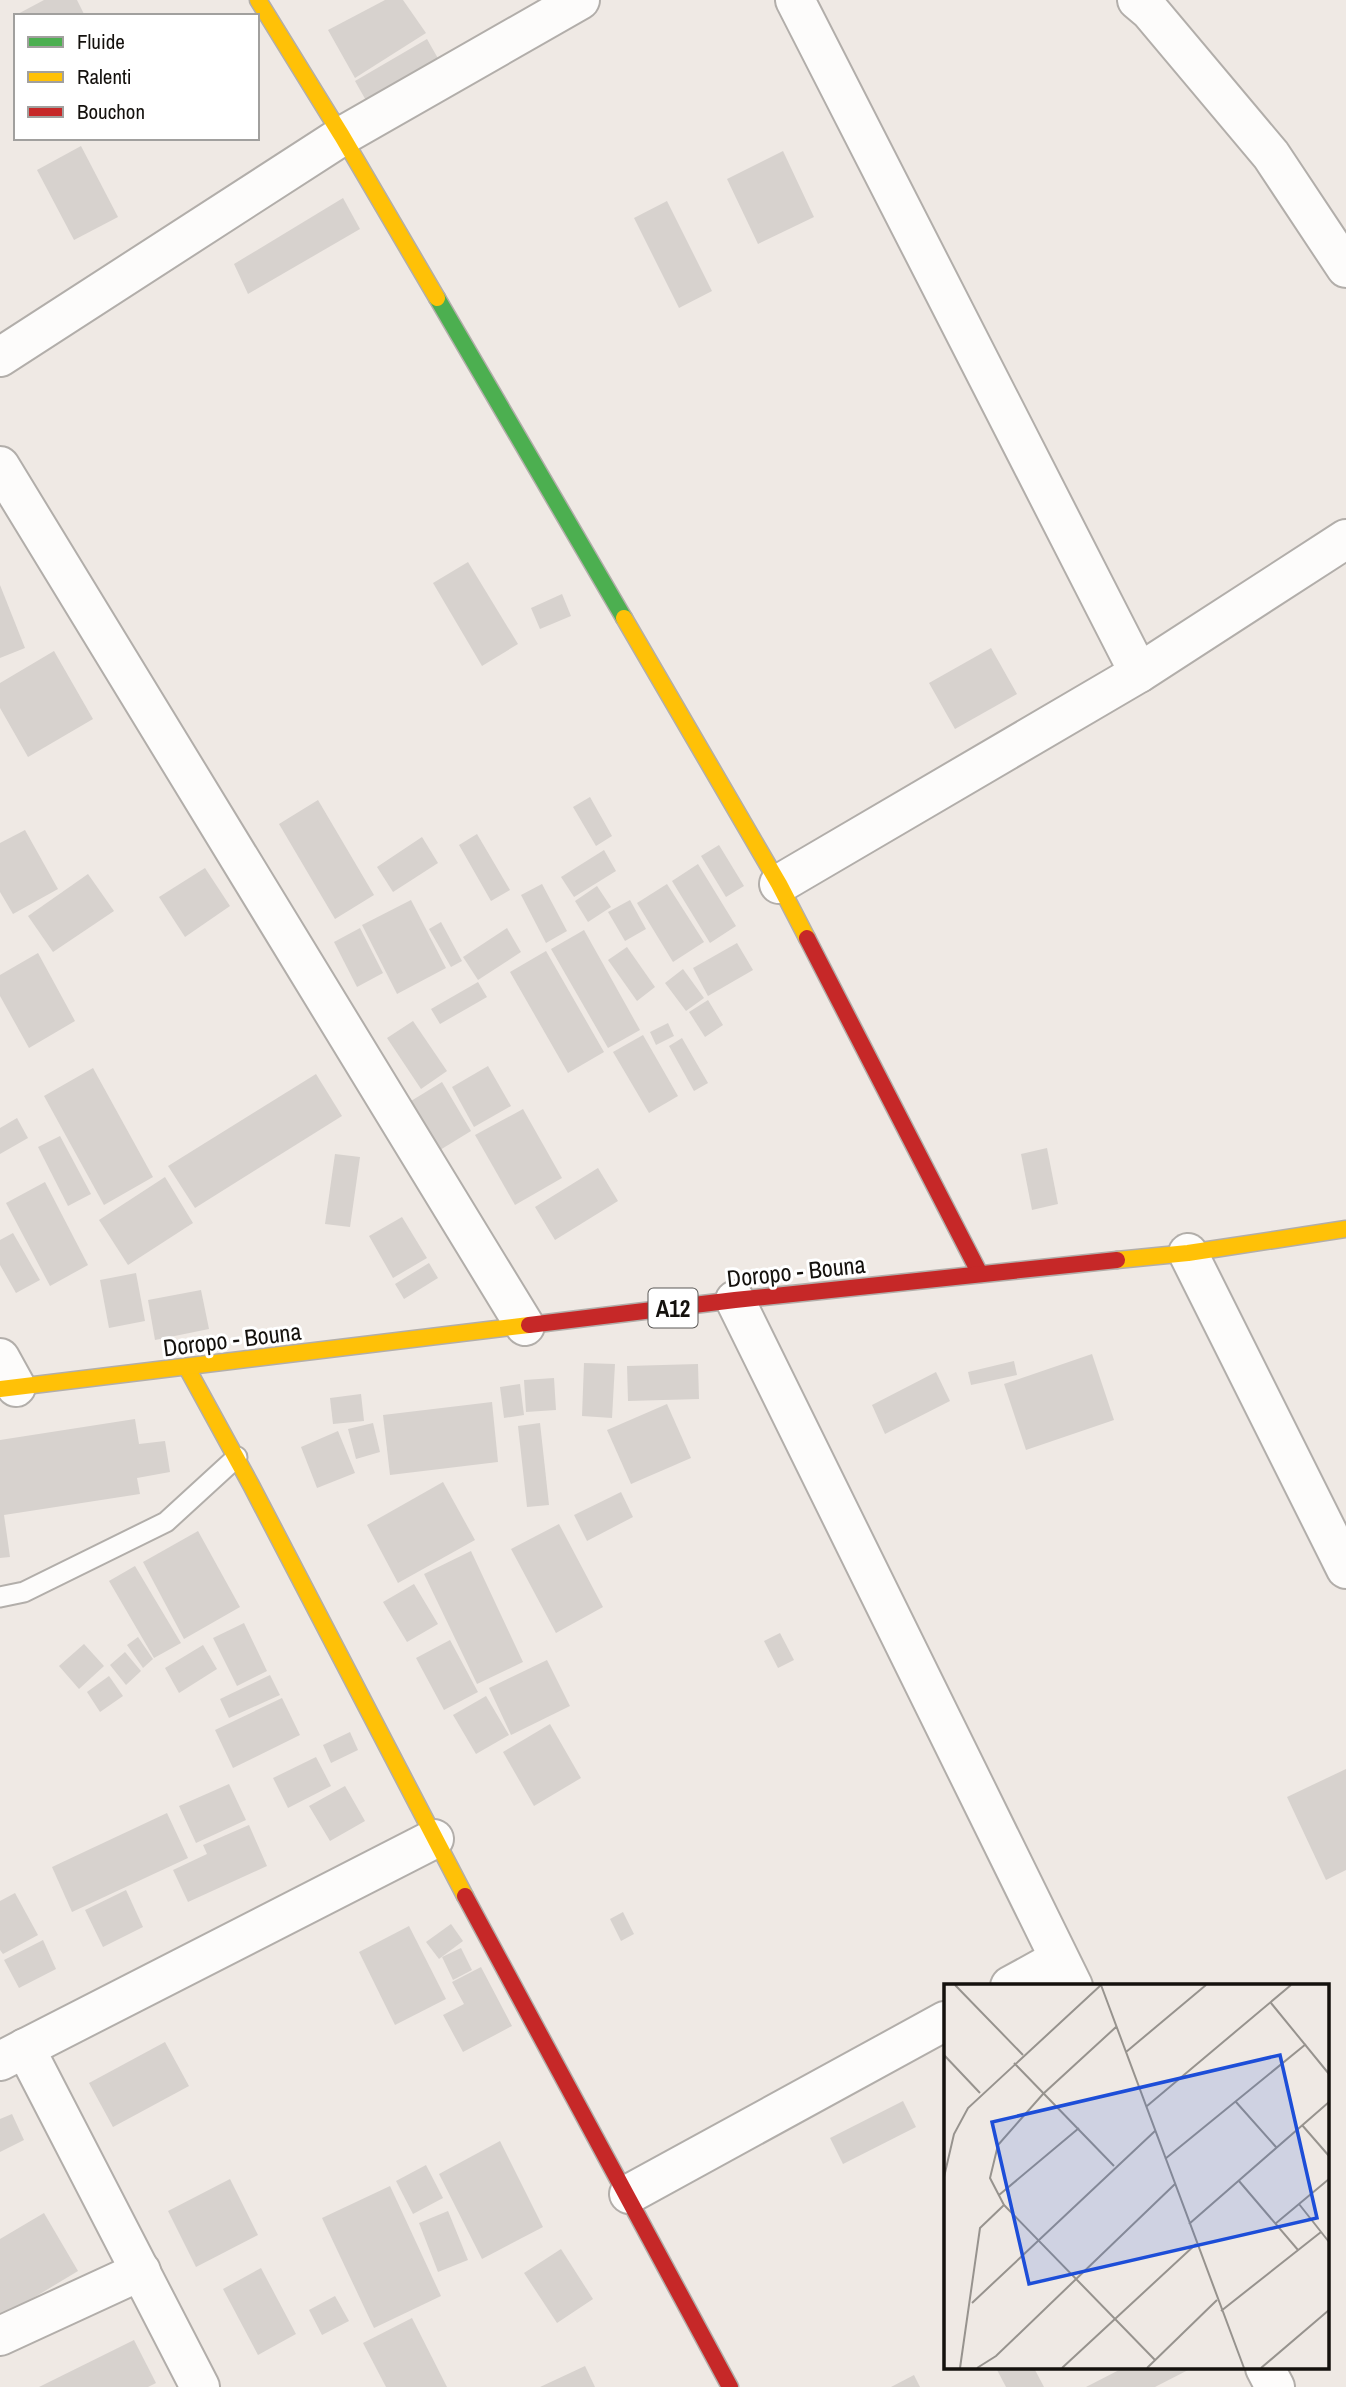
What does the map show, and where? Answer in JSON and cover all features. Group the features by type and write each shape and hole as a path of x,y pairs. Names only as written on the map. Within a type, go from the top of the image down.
{"street":[{"path":"258,0 342,136 779,884 980,1274"},
{"path":"0,357 342,136 580,0"},
{"path":"795,0 1139,673"},
{"path":"1137,0 1150,10 1271,155 1346,268"},
{"path":"0,466 525,1326"},
{"path":"779,884 1139,673 1346,539"},
{"name":"Doropo - Bouna","path":"5,1378 187,1368 735,1300 1188,1253 1346,1229"},
{"path":"1188,1253 1346,1569"},
{"path":"735,1300 1066,1973 1019,1984"},
{"path":"187,1368 237,1457 435,1839 629,2194 730,2387"},
{"path":"200,2387 141,2271 12,2054 435,1839"},
{"path":"629,2194 944,2022"},
{"path":"0,2336 141,2271"},
{"path":"1266,2370 1275,2387"}],"lane":[{"path":"0,1597 24,1592 166,1522 237,1457"}],"building":[{"path":"44,0 77,0 84,14 18,14"},
{"path":"385,0 403,0 426,33 355,78 328,30"},
{"path":"427,39 440,62 368,104 355,81"},
{"path":"81,146 118,217 74,240 37,170"},
{"path":"783,151 814,217 758,244 727,179"},
{"path":"343,198 360,229 248,294 234,264"},
{"path":"667,201 712,291 679,308 634,218"},
{"path":"468,562 518,644 482,666 433,583"},
{"path":"0,585 25,648 0,658"},
{"path":"562,594 571,616 540,629 531,608"},
{"path":"991,648 1017,694 955,729 929,683"},
{"path":"54,651 93,719 28,757 0,708 0,683"},
{"path":"590,797 612,836 596,846 573,807"},
{"path":"318,800 374,895 335,919 279,824"},
{"path":"25,830 58,889 13,914 0,892 0,843"},
{"path":"477,834 510,890 491,901 459,845"},
{"path":"422,837 438,863 393,892 377,867"},
{"path":"719,845 744,886 726,897 701,856"},
{"path":"604,850 616,871 574,897 561,877"},
{"path":"698,864 736,926 710,943 672,881"},
{"path":"205,868 230,906 185,937 159,897"},
{"path":"88,874 114,911 53,952 28,916"},
{"path":"542,884 567,931 546,943 521,895"},
{"path":"667,884 704,942 673,962 637,903"},
{"path":"597,886 611,907 588,922 575,901"},
{"path":"411,900 446,968 397,994 362,925"},
{"path":"630,900 646,929 625,941 608,912"},
{"path":"441,922 462,961 451,967 429,929"},
{"path":"360,928 383,973 357,987 334,942"},
{"path":"507,928 521,952 478,980 463,957"},
{"path":"584,930 640,1030 608,1048 551,949"},
{"path":"737,943 753,970 708,996 693,968"},
{"path":"627,947 655,987 637,1001 608,960"},
{"path":"546,951 604,1052 568,1073 510,972"},
{"path":"38,953 75,1021 29,1048 0,996 0,975"},
{"path":"683,969 704,998 686,1011 665,983"},
{"path":"478,982 487,997 440,1024 431,1009"},
{"path":"708,1000 723,1025 705,1037 689,1012"},
{"path":"413,1021 447,1071 421,1089 387,1038"},
{"path":"668,1023 674,1036 656,1045 650,1032"},
{"path":"643,1035 678,1096 649,1113 613,1052"},
{"path":"682,1038 708,1083 694,1091 669,1046"},
{"path":"488,1066 511,1106 474,1127 452,1087"},
{"path":"93,1068 153,1177 104,1205 44,1096"},
{"path":"316,1074 342,1116 195,1208 168,1166"},
{"path":"442,1082 471,1131 440,1150 411,1101"},
{"path":"523,1109 562,1178 515,1205 475,1135"},
{"path":"17,1118 28,1138 0,1154 0,1128"},
{"path":"60,1136 91,1194 68,1206 38,1147"},
{"path":"1047,1148 1058,1204 1032,1210 1021,1154"},
{"path":"335,1154 360,1157 350,1227 325,1224"},
{"path":"598,1168 618,1201 555,1240 535,1207"},
{"path":"165,1177 193,1223 128,1265 99,1220"},
{"path":"45,1182 88,1265 50,1286 6,1203"},
{"path":"402,1217 427,1258 393,1278 369,1236"},
{"path":"13,1233 40,1280 16,1293 0,1265 0,1240"},
{"path":"429,1263 438,1278 404,1299 395,1284"},
{"path":"136,1273 145,1321 109,1328 100,1280"},
{"path":"201,1290 209,1329 155,1340 148,1300"},
{"path":"1092,1354 1114,1420 1026,1450 1004,1384"},
{"path":"1014,1361 1017,1375 971,1385 968,1372"},
{"path":"584,1363 615,1364 612,1418 582,1416"},
{"path":"698,1364 699,1399 628,1401 627,1366"},
{"path":"936,1372 950,1401 885,1434 872,1405"},
{"path":"554,1378 556,1410 526,1412 524,1380"},
{"path":"520,1384 524,1415 504,1418 500,1387"},
{"path":"361,1394 364,1421 333,1424 330,1398"},
{"path":"492,1402 498,1462 390,1475 383,1415"},
{"path":"667,1404 691,1458 631,1484 607,1430"},
{"path":"135,1419 139,1444 165,1441 170,1472 137,1478 140,1494 4,1515 10,1557 0,1558 0,1440"},
{"path":"373,1423 380,1452 356,1459 348,1429"},
{"path":"540,1423 549,1505 527,1507 518,1426"},
{"path":"338,1431 355,1473 317,1488 301,1447"},
{"path":"443,1482 475,1540 398,1583 367,1525"},
{"path":"621,1492 633,1517 587,1541 574,1515"},
{"path":"559,1524 603,1607 556,1633 511,1549"},
{"path":"198,1531 240,1607 184,1639 143,1562"},
{"path":"471,1551 523,1662 477,1684 424,1574"},
{"path":"135,1566 181,1643 154,1658 109,1581"},
{"path":"414,1584 438,1624 407,1642 383,1602"},
{"path":"244,1623 267,1671 237,1686 213,1638"},
{"path":"780,1633 794,1660 778,1668 764,1641"},
{"path":"138,1637 153,1659 143,1668 127,1645"},
{"path":"450,1640 478,1692 444,1710 416,1658"},
{"path":"84,1644 104,1666 79,1689 59,1666"},
{"path":"203,1645 217,1669 179,1693 165,1668"},
{"path":"125,1652 141,1671 126,1685 110,1665"},
{"path":"547,1660 570,1706 511,1735 489,1688"},
{"path":"270,1675 280,1695 229,1718 220,1699"},
{"path":"109,1676 123,1696 100,1712 87,1692"},
{"path":"486,1696 509,1735 476,1754 453,1715"},
{"path":"282,1698 300,1735 233,1768 215,1730"},
{"path":"550,1724 581,1778 534,1806 503,1752"},
{"path":"350,1732 358,1750 331,1763 323,1745"},
{"path":"316,1757 331,1786 288,1808 273,1778"},
{"path":"1346,1769 1346,1870 1326,1880 1287,1797"},
{"path":"229,1784 246,1820 196,1843 179,1806"},
{"path":"345,1786 365,1821 330,1841 309,1806"},
{"path":"167,1813 188,1858 72,1912 52,1867"},
{"path":"249,1825 267,1866 188,1902 173,1870 207,1854 203,1845"},
{"path":"126,1890 143,1927 103,1947 85,1910"},
{"path":"15,1893 38,1935 3,1954 0,1950 0,1901"},
{"path":"623,1912 634,1934 621,1941 610,1919"},
{"path":"451,1924 463,1941 439,1959 426,1942"},
{"path":"409,1926 446,1999 395,2025 359,1952"},
{"path":"43,1940 56,1969 19,1988 4,1960"},
{"path":"461,1948 472,1970 453,1980 442,1957"},
{"path":"481,1967 512,2026 463,2052 443,2015 464,2004 452,1982"},
{"path":"165,2042 189,2086 113,2127 89,2083"},
{"path":"903,2101 916,2127 843,2164 830,2138"},
{"path":"12,2114 24,2140 0,2152 0,2119"},
{"path":"500,2141 543,2227 482,2259 439,2174"},
{"path":"426,2165 443,2198 413,2214 396,2181"},
{"path":"230,2179 258,2235 196,2267 168,2211"},
{"path":"390,2186 441,2296 374,2328 322,2218"},
{"path":"448,2211 468,2260 438,2272 419,2223"},
{"path":"44,2213 78,2271 0,2318 0,2239"},
{"path":"561,2249 593,2299 557,2323 524,2273"},
{"path":"261,2268 296,2334 258,2355 223,2289"},
{"path":"335,2296 349,2321 322,2335 309,2310"},
{"path":"412,2318 447,2387 386,2387 363,2343"},
{"path":"134,2340 156,2383 148,2387 39,2387"},
{"path":"585,2366 595,2387 540,2387"},
{"path":"997,2370 1035,2370 1044,2387 1006,2387"},
{"path":"1119,2370 1188,2370 1155,2387 1086,2387"},
{"path":"914,2375 920,2387 891,2387"}],"traffic: fast":[{"path":"437,298 624,618"}],"traffic: slow":[{"path":"258,0 437,298"},
{"path":"624,618 779,884 807,938"},
{"path":"1117,1260 1188,1253 1346,1229"},
{"path":"0,1389 529,1325"},
{"path":"187,1368 251,1485 465,1896"}],"traffic: jam":[{"path":"807,938 980,1274"},
{"path":"529,1325 735,1300 1117,1260"},
{"path":"465,1896 730,2387"}]}
